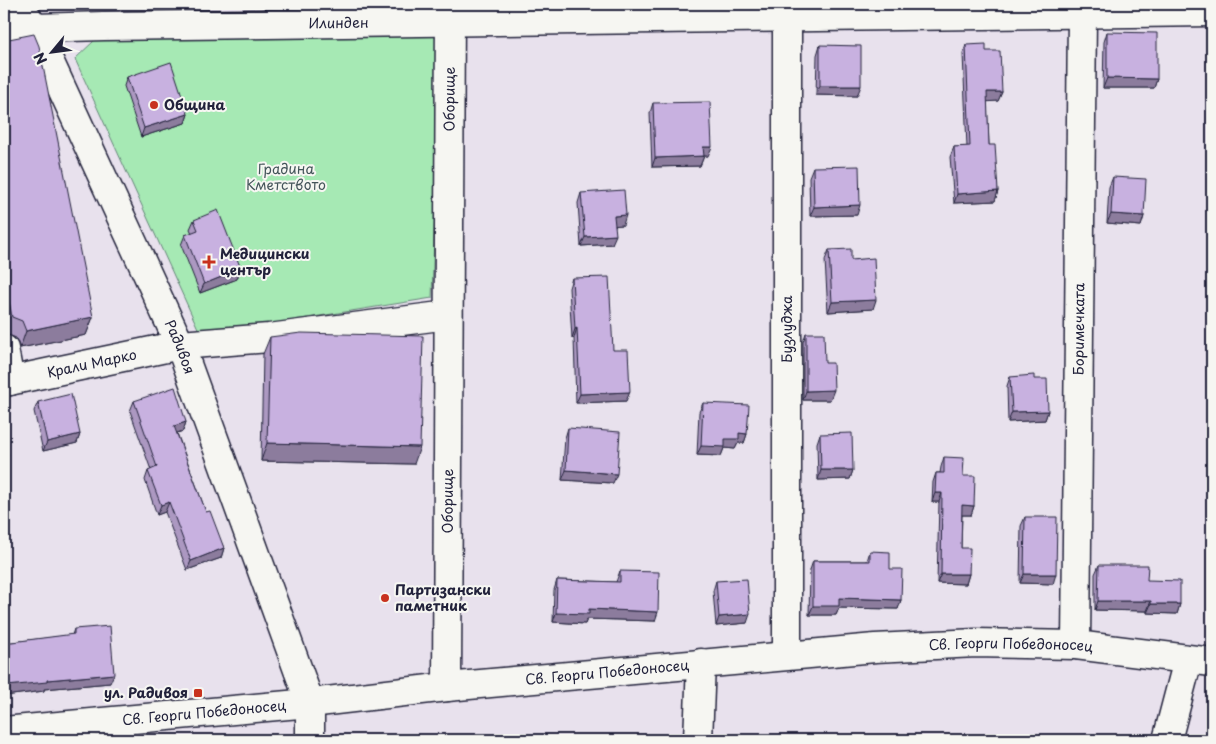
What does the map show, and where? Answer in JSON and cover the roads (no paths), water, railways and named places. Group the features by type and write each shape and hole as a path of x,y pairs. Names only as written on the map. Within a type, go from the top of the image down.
{"street":[{"name":"Радивоя","path":"20,4 34,28 180,345 310,703 310,740"},
{"name":"Илинден","path":"4,33 103,15 787,10 1082,14 1212,12"},
{"name":"Бузлуджа","path":"787,10 787,655"},
{"name":"Оборище","path":"447,686 450,13"},
{"name":"Боримечката","path":"1076,645 1082,14"},
{"path":"180,345 269,338 448,315"},
{"name":"Крали Марко","path":"7,382 180,345"},
{"path":"4,349 7,382"},
{"name":"Св. Георги Победоносец","path":"4,731 310,703 447,686 875,648 976,643 1076,645 1200,661"},
{"path":"1167,740 1200,661"},
{"path":"698,740 701,663"}],"place":[{"name":"Община","path":"154,105"},
{"name":"Медицински център","path":"209,262"},
{"name":"Партизански паметник","path":"385,598"},
{"name":"ул. Радивоя","path":"198,693"}],"park label":[{"name":"Градина Кметството","path":"286,177"}]}
